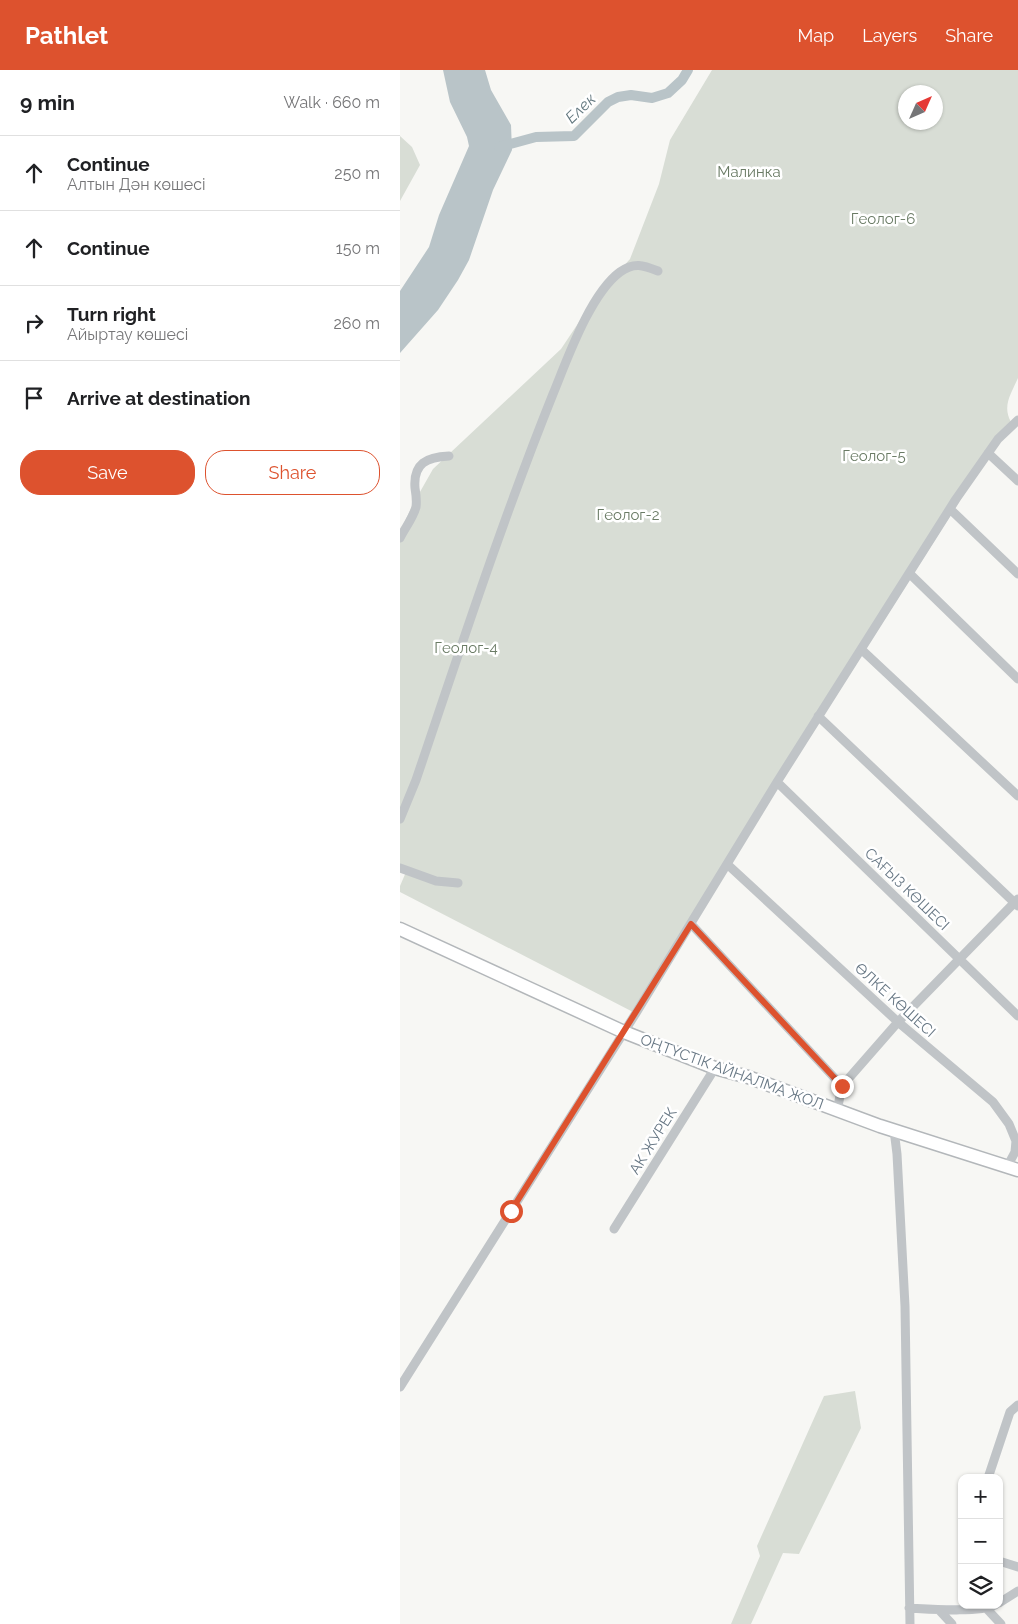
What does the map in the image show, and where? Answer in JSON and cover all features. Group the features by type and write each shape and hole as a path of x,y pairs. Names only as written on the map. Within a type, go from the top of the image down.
{"highway":[{"name":"ОҢТҮСТІК АЙНАЛМА ЖОЛ","path":"400,930 624,1032 715,1068 748,1077 837,1111 1012,1168"}],"street":[{"path":"400,819 416,780 509,506 585,321 594,303 619,273 635,265 642,264 658,271"},
{"path":"400,1387 624,1032 776,782 862,650 950,509 998,439 1018,420"},
{"path":"988,453 1018,481"},
{"path":"400,538 416,506 415,476 418,469 428,458 449,456"},
{"path":"950,509 1018,574"},
{"path":"910,574 1018,679"},
{"path":"862,650 1018,796"},
{"path":"818,716 1017,903 958,959 898,1022 842,1086 837,1111"},
{"name":"САҒЫЗ КӨШЕСІ","path":"776,782 1018,1016"},
{"name":"ӨЛКЕ КӨШЕСІ","path":"727,864 898,1022 986,1096 1003,1113 1014,1134 1016,1146 1012,1168"},
{"path":"400,868 436,881 458,884"},
{"path":"691,924 842,1086"},
{"name":"АК ЖУРЕК","path":"614,1230 715,1068"},
{"path":"894,1130 898,1164 905,1306 910,1624"},
{"path":"989,1474 1010,1412 1018,1405"},
{"path":"1003,1562 1018,1567"},
{"path":"1003,1600 1018,1591"},
{"path":"909,1608 962,1609"},
{"path":"987,1609 1001,1624"},
{"path":"939,1610 952,1624"}],"green space":[{"path":"712,70 1018,70 1018,378 1007,405 1008,416 1011,422 635,1013 400,892 400,886 406,872 400,869 400,532 433,469 561,349 595,298 630,259 659,184 670,140"},
{"path":"400,136 412,147 420,165 400,201"},
{"path":"855,1391 861,1428 799,1554 783,1553 751,1624 731,1624 760,1556 757,1546 824,1396"}],"shaded area":[{"path":"443,70 485,70 491,90 511,125 512,150 493,190 469,260 458,280 438,310 400,353 400,291 429,247 439,215 469,146 467,137 450,102"}],"waterway":[{"name":"Елек","path":"499,147 536,137 574,136 608,102 618,97 631,95 652,98 668,93 682,80 688,70"}],"route":[{"path":"511,1211 691,924 842,1086"}],"park label":[{"name":"Малинка","path":"749,172"},
{"name":"Геолог-6","path":"883,219"},
{"name":"Геолог-5","path":"874,456"},
{"name":"Геолог-2","path":"628,515"},
{"name":"Геолог-4","path":"466,648"}]}
